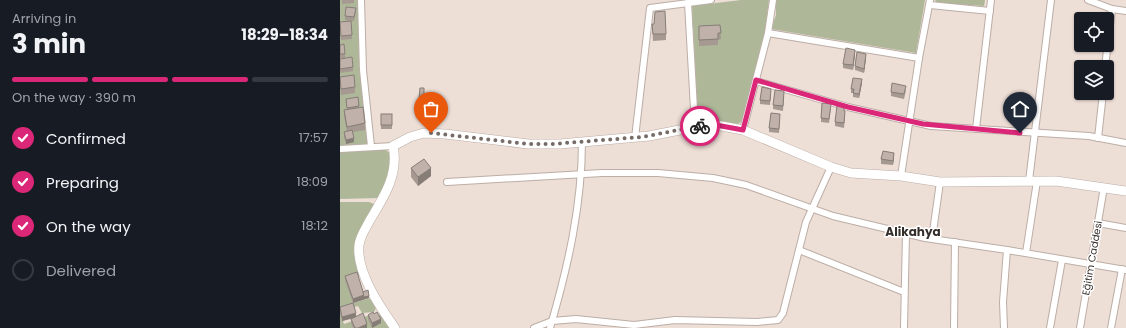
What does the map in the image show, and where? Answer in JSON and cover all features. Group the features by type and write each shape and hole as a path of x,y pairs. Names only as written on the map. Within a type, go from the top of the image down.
{"street":[{"path":"361,0 363,70 371,146"},
{"path":"635,138 650,8 711,0"},
{"path":"743,130 768,33 773,0"},
{"path":"976,129 991,0"},
{"path":"1026,253 1033,181 1035,134 1051,0"},
{"path":"1092,1 1112,9 1126,11"},
{"path":"901,176 919,58 930,2 990,11"},
{"path":"688,3 695,127"},
{"path":"1107,60 1112,9"},
{"path":"768,33 919,58"},
{"path":"756,80 848,107 931,126 1098,138 1126,143"},
{"path":"1098,138 1102,100"},
{"path":"340,149 371,146 393,146 414,135 431,133 535,144 635,138 695,127 716,125 743,130 831,167 851,173 901,176 940,182 1056,181 1126,191"},
{"path":"550,328 569,256 582,173 582,141"},
{"path":"393,146 395,162 391,180 384,198 363,233 359,249 362,269 383,312 396,328"},
{"path":"534,328 552,321 581,319 634,325 675,320 770,322 780,318 810,208 831,167"},
{"path":"447,182 582,173 658,173 713,178 746,185 810,208 932,239 1124,270 1112,328"},
{"path":"932,239 940,182"},
{"name":"Eğitim Caddesi","path":"1080,328 1104,187"},
{"path":"1098,223 1126,228"},
{"path":"904,328 906,233"},
{"path":"954,328 955,242"},
{"path":"799,250 904,292"},
{"path":"1004,328 1003,302 1007,250"},
{"path":"1050,328 1062,260"},
{"path":"720,328 723,321"}],"green space":[{"path":"340,0 358,0 360,64 368,144 340,147"},
{"path":"741,0 769,0 764,38 742,121 738,124 717,121 698,122 692,6"},
{"path":"776,0 925,0 916,53 771,29 776,15"},
{"path":"935,0 985,0 984,6 937,3"},
{"path":"384,149 390,153 389,171 385,188 378,198 340,199 340,151"},
{"path":"340,202 369,202 374,204 358,238 356,246 357,264 360,275 357,276 353,303 371,298 376,308 374,312 362,313 358,306 340,311"},
{"path":"340,313 344,324 367,316 382,315 392,328 340,328"}],"building":[{"path":"346,7 356,8 354,17 345,16"},
{"path":"665,11 666,34 653,34 652,24 654,24 655,12"},
{"path":"351,21 352,35 341,36 340,22"},
{"path":"720,25 721,33 718,33 718,39 699,40 699,26"},
{"path":"344,44 345,54 340,54 340,45"},
{"path":"846,48 855,50 853,65 843,64"},
{"path":"857,52 866,54 864,69 855,66"},
{"path":"352,57 353,67 340,69 340,59"},
{"path":"354,75 355,87 341,89 340,77"},
{"path":"853,78 862,79 859,94 853,93 854,89 851,89"},
{"path":"892,83 906,86 904,94 891,92"},
{"path":"762,87 771,89 770,101 760,100"},
{"path":"420,88 424,88 424,98 419,98"},
{"path":"775,90 784,91 783,106 773,105"},
{"path":"358,97 359,106 347,108 346,99"},
{"path":"822,103 831,104 829,119 821,118"},
{"path":"837,106 844,107 844,123 835,122"},
{"path":"363,107 365,123 347,127 344,110"},
{"path":"771,113 780,114 779,129 769,128"},
{"path":"381,114 392,114 392,125 381,125"},
{"path":"352,130 354,138 346,140 344,132"},
{"path":"883,151 894,153 893,161 881,159"},
{"path":"424,159 431,168 418,177 411,168"},
{"path":"357,272 364,295 353,299 345,276"},
{"path":"368,290 369,296 364,297 363,292"},
{"path":"353,303 356,313 342,317 340,307"},
{"path":"373,312 374,314 377,312 381,319 372,323 368,315"},
{"path":"363,313 367,324 355,328 351,319"}],"way so far":[{"path":"431,133 528,144 552,144 642,137 700,126"}],"district":[{"name":"Alikahya","path":"913,231"}],"route":[{"path":"700,126 716,125 743,130 756,80 848,107 931,126 1020,133"}]}
